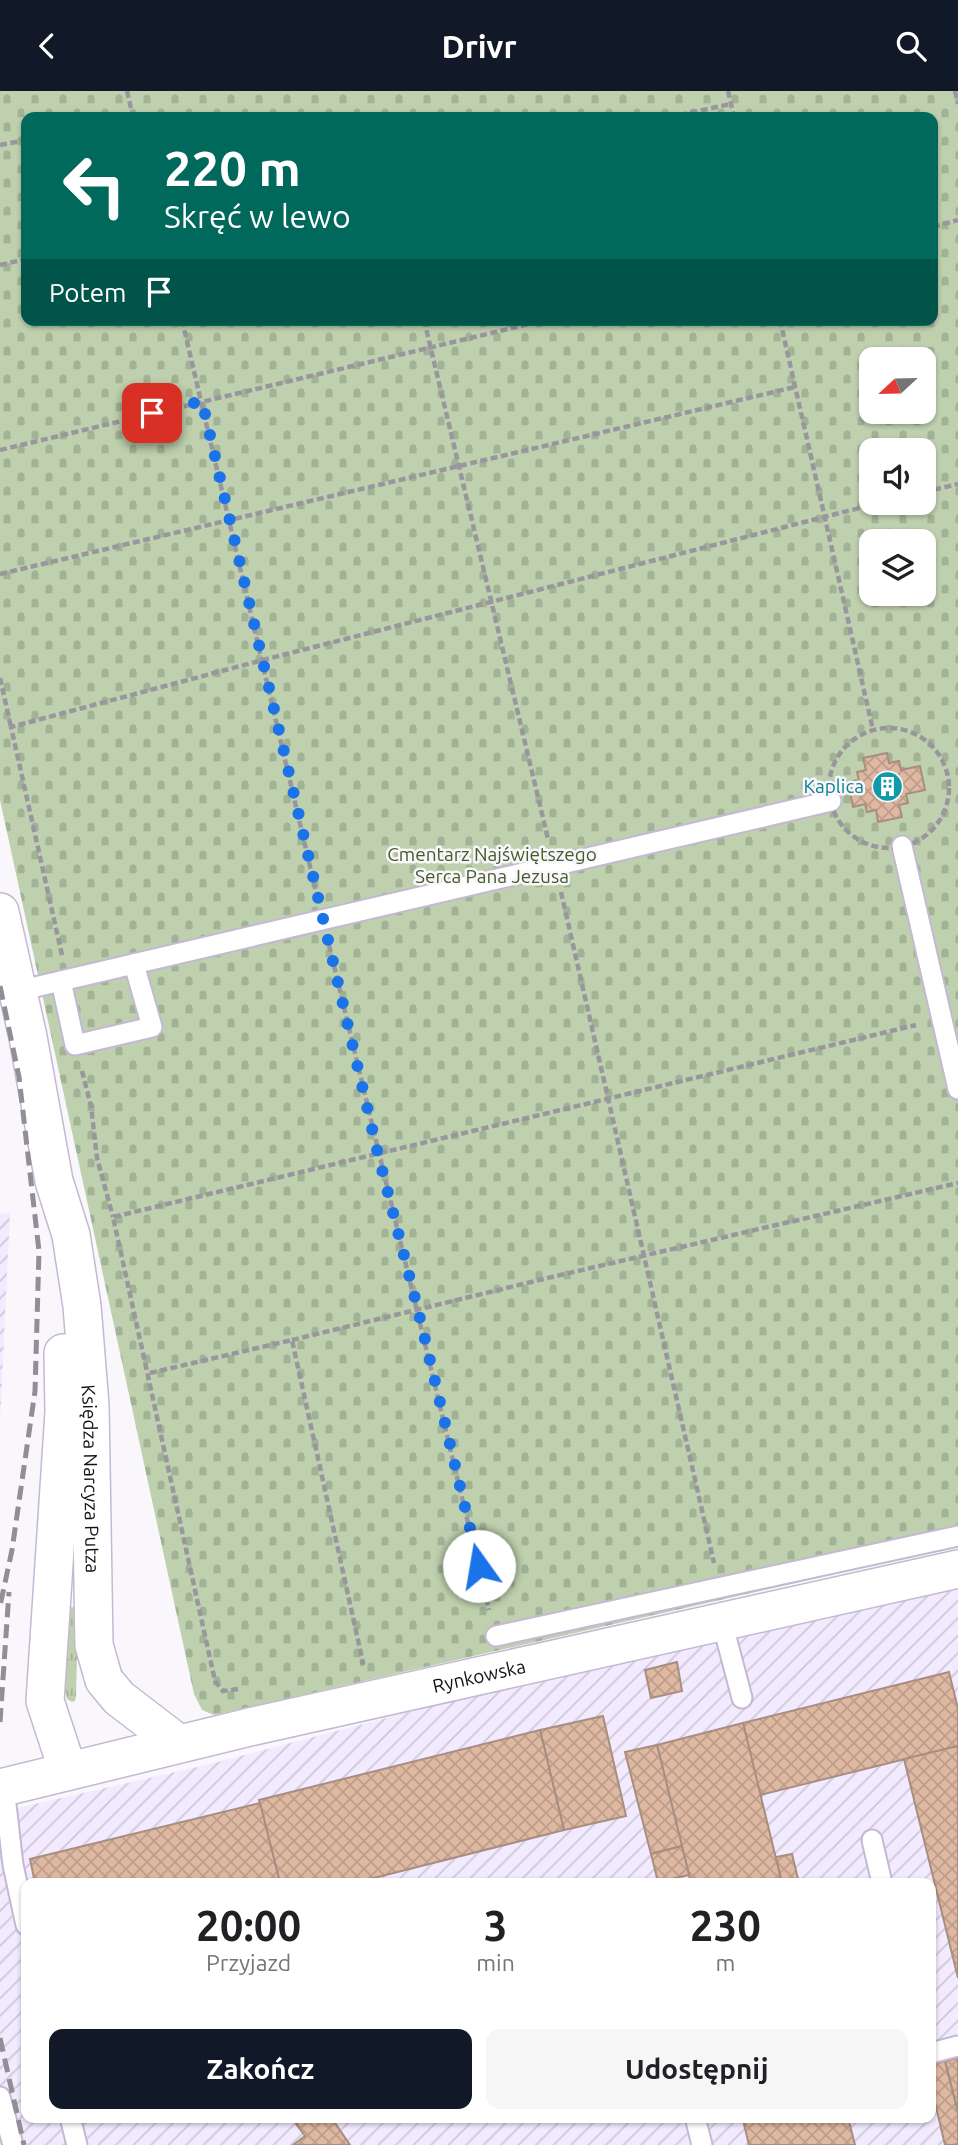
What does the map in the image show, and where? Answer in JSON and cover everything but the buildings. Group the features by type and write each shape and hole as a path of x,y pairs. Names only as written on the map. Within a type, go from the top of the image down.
{"street":[{"name":"Księdza Narcyza Putza","path":"0,912 54,1181 71,1235 85,1331 90,1405 94,1645 104,1680 119,1698 179,1744"},
{"name":"Księdza Narcyza Putza","path":"54,1181 55,1238 62,1309 64,1412 45,1701 68,1770"},
{"name":"Rynkowska","path":"2,1788 721,1605 958,1569"}],"lane":[{"path":"18,991 831,801"},
{"path":"902,846 958,1089"},
{"path":"64,980 75,1045 152,1027 134,964"},
{"path":"496,1636 721,1605 958,1536"},
{"path":"721,1605 742,1698"},
{"path":"2,1788 21,1902"},
{"path":"872,1840 881,1878"},
{"path":"936,2052 958,2046"},
{"path":"0,2098 13,2145"},
{"path":"72,2123 77,2145"},
{"path":"696,2123 702,2145"}],"path":[{"path":"127,91 132,112"},
{"path":"728,91 733,112"},
{"path":"955,91 958,104"},
{"path":"693,112 731,104"},
{"path":"0,145 21,141"},
{"path":"938,225 958,220"},
{"path":"0,265 21,260"},
{"path":"183,326 378,1154 496,1636"},
{"path":"426,326 610,1098 721,1605"},
{"path":"0,450 521,326"},
{"path":"781,326 873,730"},
{"path":"0,574 795,387"},
{"path":"936,489 958,484"},
{"path":"11,727 859,508"},
{"path":"0,678 64,980"},
{"path":"888,727 917,734 930,743 940,755 946,769 949,794 941,818 931,831 918,841 902,846 883,848 866,843 850,833 838,819 831,801 833,766 843,750 856,738 873,730 888,727"},
{"path":"113,1217 941,1019"},
{"path":"75,1045 91,1106 97,1158 149,1373 215,1681 223,1691 249,1687"},
{"path":"149,1373 958,1183"},
{"path":"292,1340 363,1663"},
{"path":"351,1665 376,1660"}],"shaded area":[{"path":"10,1213 0,1422 0,1214"},
{"path":"958,1569 958,2145 0,2145 0,1812 202,1766"}],"green space":[{"name":"Cmentarz Najświętszego Serca Pana Jezusa","path":"0,91 958,91 958,1546 214,1715 202,1710 194,1694 0,800"},
{"path":"76,1608 78,1613 76,1696 72,1702 67,1699 64,1687 67,1610"}],"railway":[{"path":"0,986 19,1077 39,1251 35,1391 12,1550 0,1606"},
{"path":"0,1722 9,1592"},
{"path":"0,2038 24,2145"}],"place":[{"name":"Kaplica","path":"887,786"}],"route":[{"path":"152,413 202,401 378,1154 479,1566"}]}
